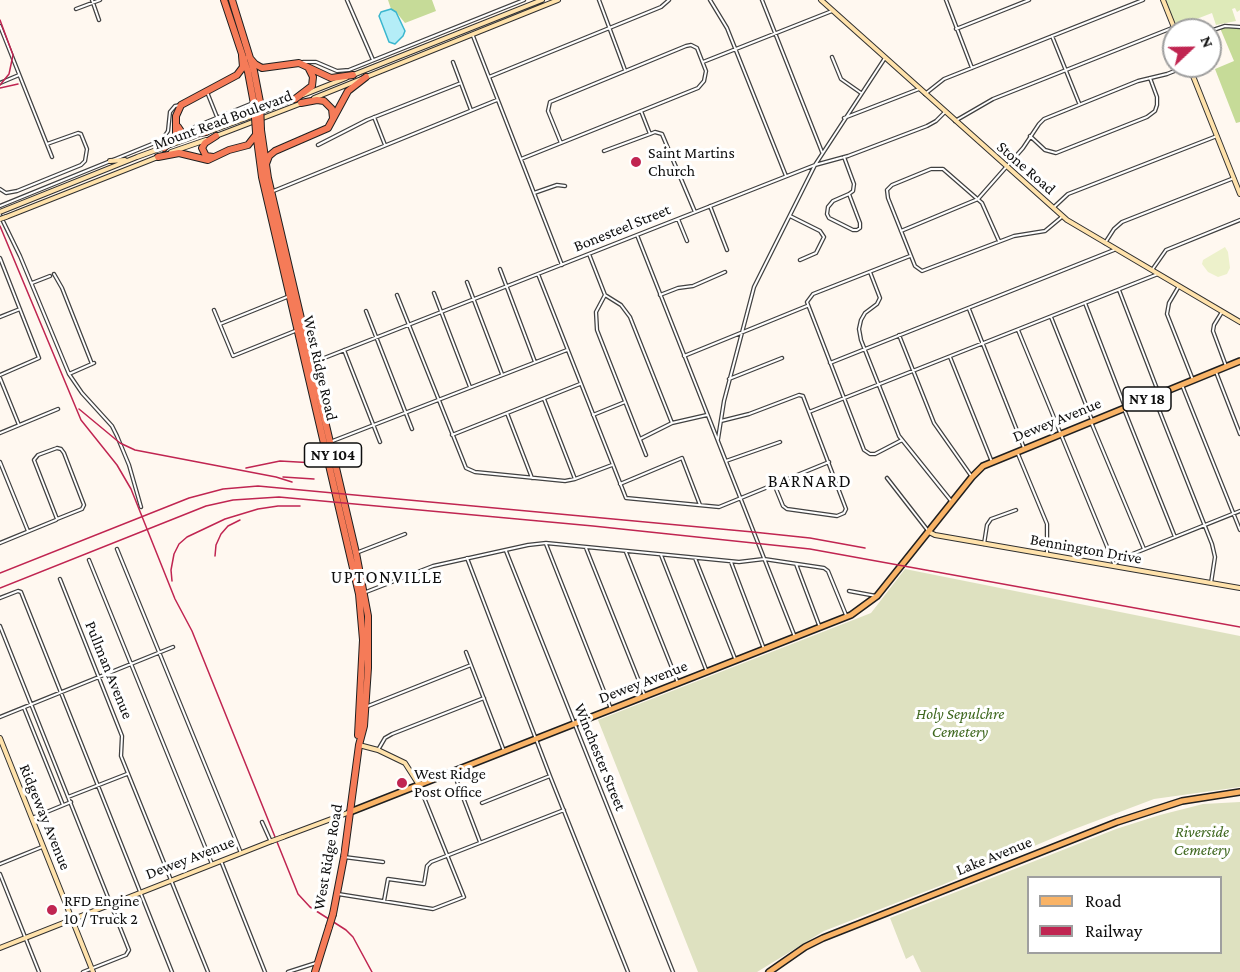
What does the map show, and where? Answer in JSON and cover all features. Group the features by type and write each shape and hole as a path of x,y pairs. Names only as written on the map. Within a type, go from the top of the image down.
{"highway":[{"name":"West Ridge Road","path":"224,0 226,11 246,54"},
{"name":"West Ridge Road","path":"232,0 255,90 258,159 269,193 362,593 363,640 359,745"},
{"path":"246,54 258,66 301,64 328,78 353,75"},
{"path":"164,147 176,137 177,113 181,105 233,78 242,70 246,54"},
{"path":"295,99 310,88 314,82 310,70 301,64"},
{"path":"255,90 260,74 272,67"},
{"path":"233,78 244,77 255,90"},
{"path":"266,168 269,156 278,149 323,131 331,125 348,91 366,77"},
{"path":"301,103 317,100 327,103 333,113 331,125"},
{"path":"176,121 179,129 185,134 206,132"},
{"name":"West Ridge Road","path":"258,131 262,140 269,193 298,331 330,442 356,554 369,639 365,707 344,857 333,914 315,972"},
{"path":"158,157 179,153 208,160 229,150 244,147 252,141 258,131"},
{"path":"216,136 205,143 202,150 207,157 216,156"},
{"path":"262,140 269,149 278,149"},
{"path":"244,147 253,150 258,159"}],"main road":[{"name":"Dewey Avenue","path":"350,812 861,610 878,596 983,466 1240,361"},
{"name":"Lake Avenue","path":"769,972 823,938 1117,822 1182,801 1240,792"}],"street":[{"path":"76,9 92,1 100,0"},
{"path":"347,0 373,60"},
{"path":"301,64 306,61 315,62 340,71 524,0"},
{"name":"Mount Read Boulevard","path":"1,211 137,157 295,99 542,0"},
{"name":"Mount Read Boulevard","path":"1,211 6,217 301,103 558,0"},
{"path":"600,0 625,70"},
{"path":"489,77 661,7 669,0"},
{"path":"710,0 723,20 736,50 786,176"},
{"path":"762,0 822,152"},
{"name":"Stone Road","path":"821,0 1063,216 1240,322"},
{"path":"946,0 972,68"},
{"path":"956,29 1029,0"},
{"path":"925,94 940,81 1143,0"},
{"path":"1163,0 1171,18"},
{"path":"92,1 99,20"},
{"path":"703,62 833,11"},
{"path":"0,26 52,157"},
{"path":"1222,27 1240,27"},
{"path":"470,28 562,265"},
{"path":"449,30 454,42"},
{"path":"955,121 993,99 1162,33"},
{"path":"1052,36 1079,104"},
{"path":"521,159 561,143 641,111 698,88 706,75 697,48 689,45 550,102 548,111 561,143"},
{"path":"832,57 841,79 861,93"},
{"path":"718,440 729,379 754,287 814,165 885,58"},
{"path":"453,62 471,110"},
{"path":"901,231 978,199 1044,119 1138,81 1162,74"},
{"path":"0,82 19,75"},
{"path":"1030,136 1045,150 1056,153 1147,117 1155,111 1157,105 1157,97 1150,78"},
{"path":"1193,78 1240,194"},
{"path":"318,145 374,117 461,83"},
{"path":"844,118 919,89"},
{"path":"206,91 217,117"},
{"path":"269,193 498,99"},
{"name":"Mount Read Boulevard","path":"192,128 256,103"},
{"name":"Mount Read Boulevard","path":"1,211 164,138 168,131 170,112 175,106 181,105"},
{"path":"641,111 650,134"},
{"name":"Bonesteel Street","path":"308,364 814,165 844,158 927,126 936,122 945,112"},
{"path":"374,117 385,145"},
{"path":"604,151 659,132 665,137 695,212"},
{"path":"0,189 6,194 17,191 81,165 85,161 87,149 81,134 78,133 47,144"},
{"path":"1053,208 1068,194 1217,135"},
{"path":"110,161 137,157"},
{"path":"844,158 854,184 853,191 831,202 827,214 829,218 857,230 860,228 860,223 849,194"},
{"path":"999,241 987,211 978,199 945,170 931,169 892,185 887,193 910,256 915,266 922,272 999,241 1018,235 1045,231 1063,216"},
{"path":"1105,243 1116,226 1122,222 1236,181"},
{"path":"534,194 557,185 565,186"},
{"path":"710,206 728,250"},
{"path":"1,211 69,374 82,393 111,426 129,465 141,507"},
{"path":"789,216 822,233 824,237 816,253 800,260"},
{"path":"678,219 687,241"},
{"path":"1152,270 1166,250 1240,220"},
{"path":"637,235 795,638"},
{"path":"830,363 1116,249"},
{"path":"589,254 605,295 621,304 630,316 672,423"},
{"path":"902,440 878,453 868,453 863,448 808,306 808,299 813,294 910,256"},
{"path":"0,258 39,359 0,376 19,425"},
{"path":"500,269 536,362"},
{"path":"660,295 678,288 693,286 725,272"},
{"path":"870,272 880,298 877,304 865,313 860,323 864,349 902,440 952,502"},
{"path":"54,274 93,363 69,374"},
{"path":"538,274 626,498 721,506 829,462"},
{"path":"809,412 1158,274"},
{"path":"32,283 50,276"},
{"path":"467,282 502,374"},
{"path":"1179,286 1169,303 1167,314 1193,380"},
{"path":"1119,290 1215,554 1211,583"},
{"path":"434,293 470,387"},
{"path":"397,295 464,465 469,470 565,481 612,465"},
{"path":"605,295 596,312 596,324 646,456"},
{"path":"220,324 290,296"},
{"path":"1085,303 1175,537"},
{"path":"684,356 808,306"},
{"path":"969,307 1024,448"},
{"path":"0,317 20,309"},
{"path":"214,310 233,356 298,331"},
{"path":"366,311 412,429"},
{"path":"1222,312 1213,331 1226,366"},
{"path":"1051,316 1144,549"},
{"path":"1018,330 1115,567"},
{"path":"899,335 934,423 972,477"},
{"path":"344,350 380,442"},
{"path":"330,442 567,350"},
{"path":"950,357 992,462"},
{"path":"729,379 782,358"},
{"path":"1215,371 1240,434"},
{"path":"452,435 581,384"},
{"path":"1182,384 1240,530"},
{"path":"713,429 720,421 749,414 799,395 804,398 846,504 846,510 836,516 785,508 774,484"},
{"path":"543,399 575,479"},
{"path":"593,415 625,402"},
{"path":"0,433 58,409"},
{"path":"507,413 532,478"},
{"path":"640,439 672,423 708,415"},
{"path":"726,461 771,443 780,442"},
{"path":"0,543 82,509 84,506 64,453 59,448 38,455 34,460 57,519"},
{"path":"1017,451 1047,524 1047,555"},
{"path":"620,484 682,458 700,505"},
{"path":"0,462 28,531"},
{"path":"887,478 928,532"},
{"path":"984,544 987,525 991,519 1016,510"},
{"path":"1115,567 1118,560 1240,511"},
{"name":"Bennington Drive","path":"928,532 984,544 1240,588"},
{"path":"356,554 405,534"},
{"path":"362,593 434,566 546,543 730,561 747,562 764,559 827,569 847,617"},
{"path":"546,543 611,709"},
{"path":"585,547 645,696"},
{"path":"117,549 241,853"},
{"name":"Winchester Street","path":"506,550 673,972"},
{"path":"625,551 678,683"},
{"path":"661,554 707,672"},
{"path":"467,558 628,972"},
{"path":"695,558 735,661"},
{"path":"89,560 212,864"},
{"path":"730,561 764,650"},
{"path":"796,564 820,627"},
{"name":"Pullman Avenue","path":"60,579 122,736 121,754 128,774 208,972"},
{"path":"0,598 20,591 172,972"},
{"path":"849,591 878,596"},
{"path":"0,626 129,952 93,970 83,972"},
{"path":"0,717 173,647"},
{"path":"466,652 504,752"},
{"path":"365,707 471,665"},
{"path":"378,750 385,738 392,734 484,698"},
{"path":"24,707 63,806"},
{"name":"Ridgeway Avenue","path":"0,738 93,970"},
{"path":"338,894 434,909 464,897 419,785 405,763 378,750 359,745"},
{"path":"453,771 480,843"},
{"path":"68,797 128,774"},
{"path":"482,803 550,776"},
{"path":"32,818 71,802"},
{"path":"384,901 388,879 424,884 428,864 564,810"},
{"name":"Dewey Avenue","path":"0,948 350,812"},
{"path":"262,822 271,841"},
{"path":"0,864 43,847"},
{"path":"344,857 383,862"},
{"path":"221,861 265,972"},
{"path":"0,874 39,972"},
{"path":"288,972 318,963"}],"green space":[{"path":"388,0 432,0 436,11 405,23 391,9"},
{"path":"1166,0 1240,0 1240,10 1237,12 1235,8 1232,9 1236,21 1222,24 1222,18 1214,18 1212,13 1199,18 1173,18"},
{"path":"1240,27 1240,122 1236,123 1218,78 1222,78 1222,66 1234,61 1222,28"},
{"path":"1225,247 1230,268 1227,274 1218,277 1208,272 1202,264 1203,260"},
{"name":"Holy Sepulchre Cemetery","path":"905,569 1240,636 1240,787 1154,799 1072,830 942,885 824,931 757,972 698,972 598,720 871,613"},
{"name":"Riverside Cemetery","path":"1240,802 1240,972 921,972 913,955 906,959 890,918 1116,829 1203,804"}],"water":[{"path":"391,9 396,12 405,31 395,44 389,42 379,16 381,12"}],"railway":[{"path":"0,20 13,55 9,74 0,85"},
{"path":"0,88 18,84"},
{"path":"0,226 81,420 117,465 131,489 175,599 192,631 298,894 310,907 353,937 372,972"},
{"path":"79,409 120,443 135,450 292,482"},
{"path":"246,468 280,461 315,463"},
{"path":"283,477 314,479"},
{"path":"0,573 189,498 223,489 258,486 753,532 810,538 865,548"},
{"path":"0,588 206,506 233,500 279,497 810,549 1240,627"},
{"path":"172,581 171,570 174,554 179,544 187,537 225,519 258,509 300,506"},
{"path":"215,556 216,545 221,534 228,526 240,520"}],"place":[{"name":"Saint Martins Church","path":"636,162"},
{"name":"West Ridge Post Office","path":"402,783"},
{"name":"RFD Engine 10 / Truck 2","path":"52,910"}],"district":[{"name":"BARNARD","path":"810,481"},
{"name":"UPTONVILLE","path":"387,577"}]}
